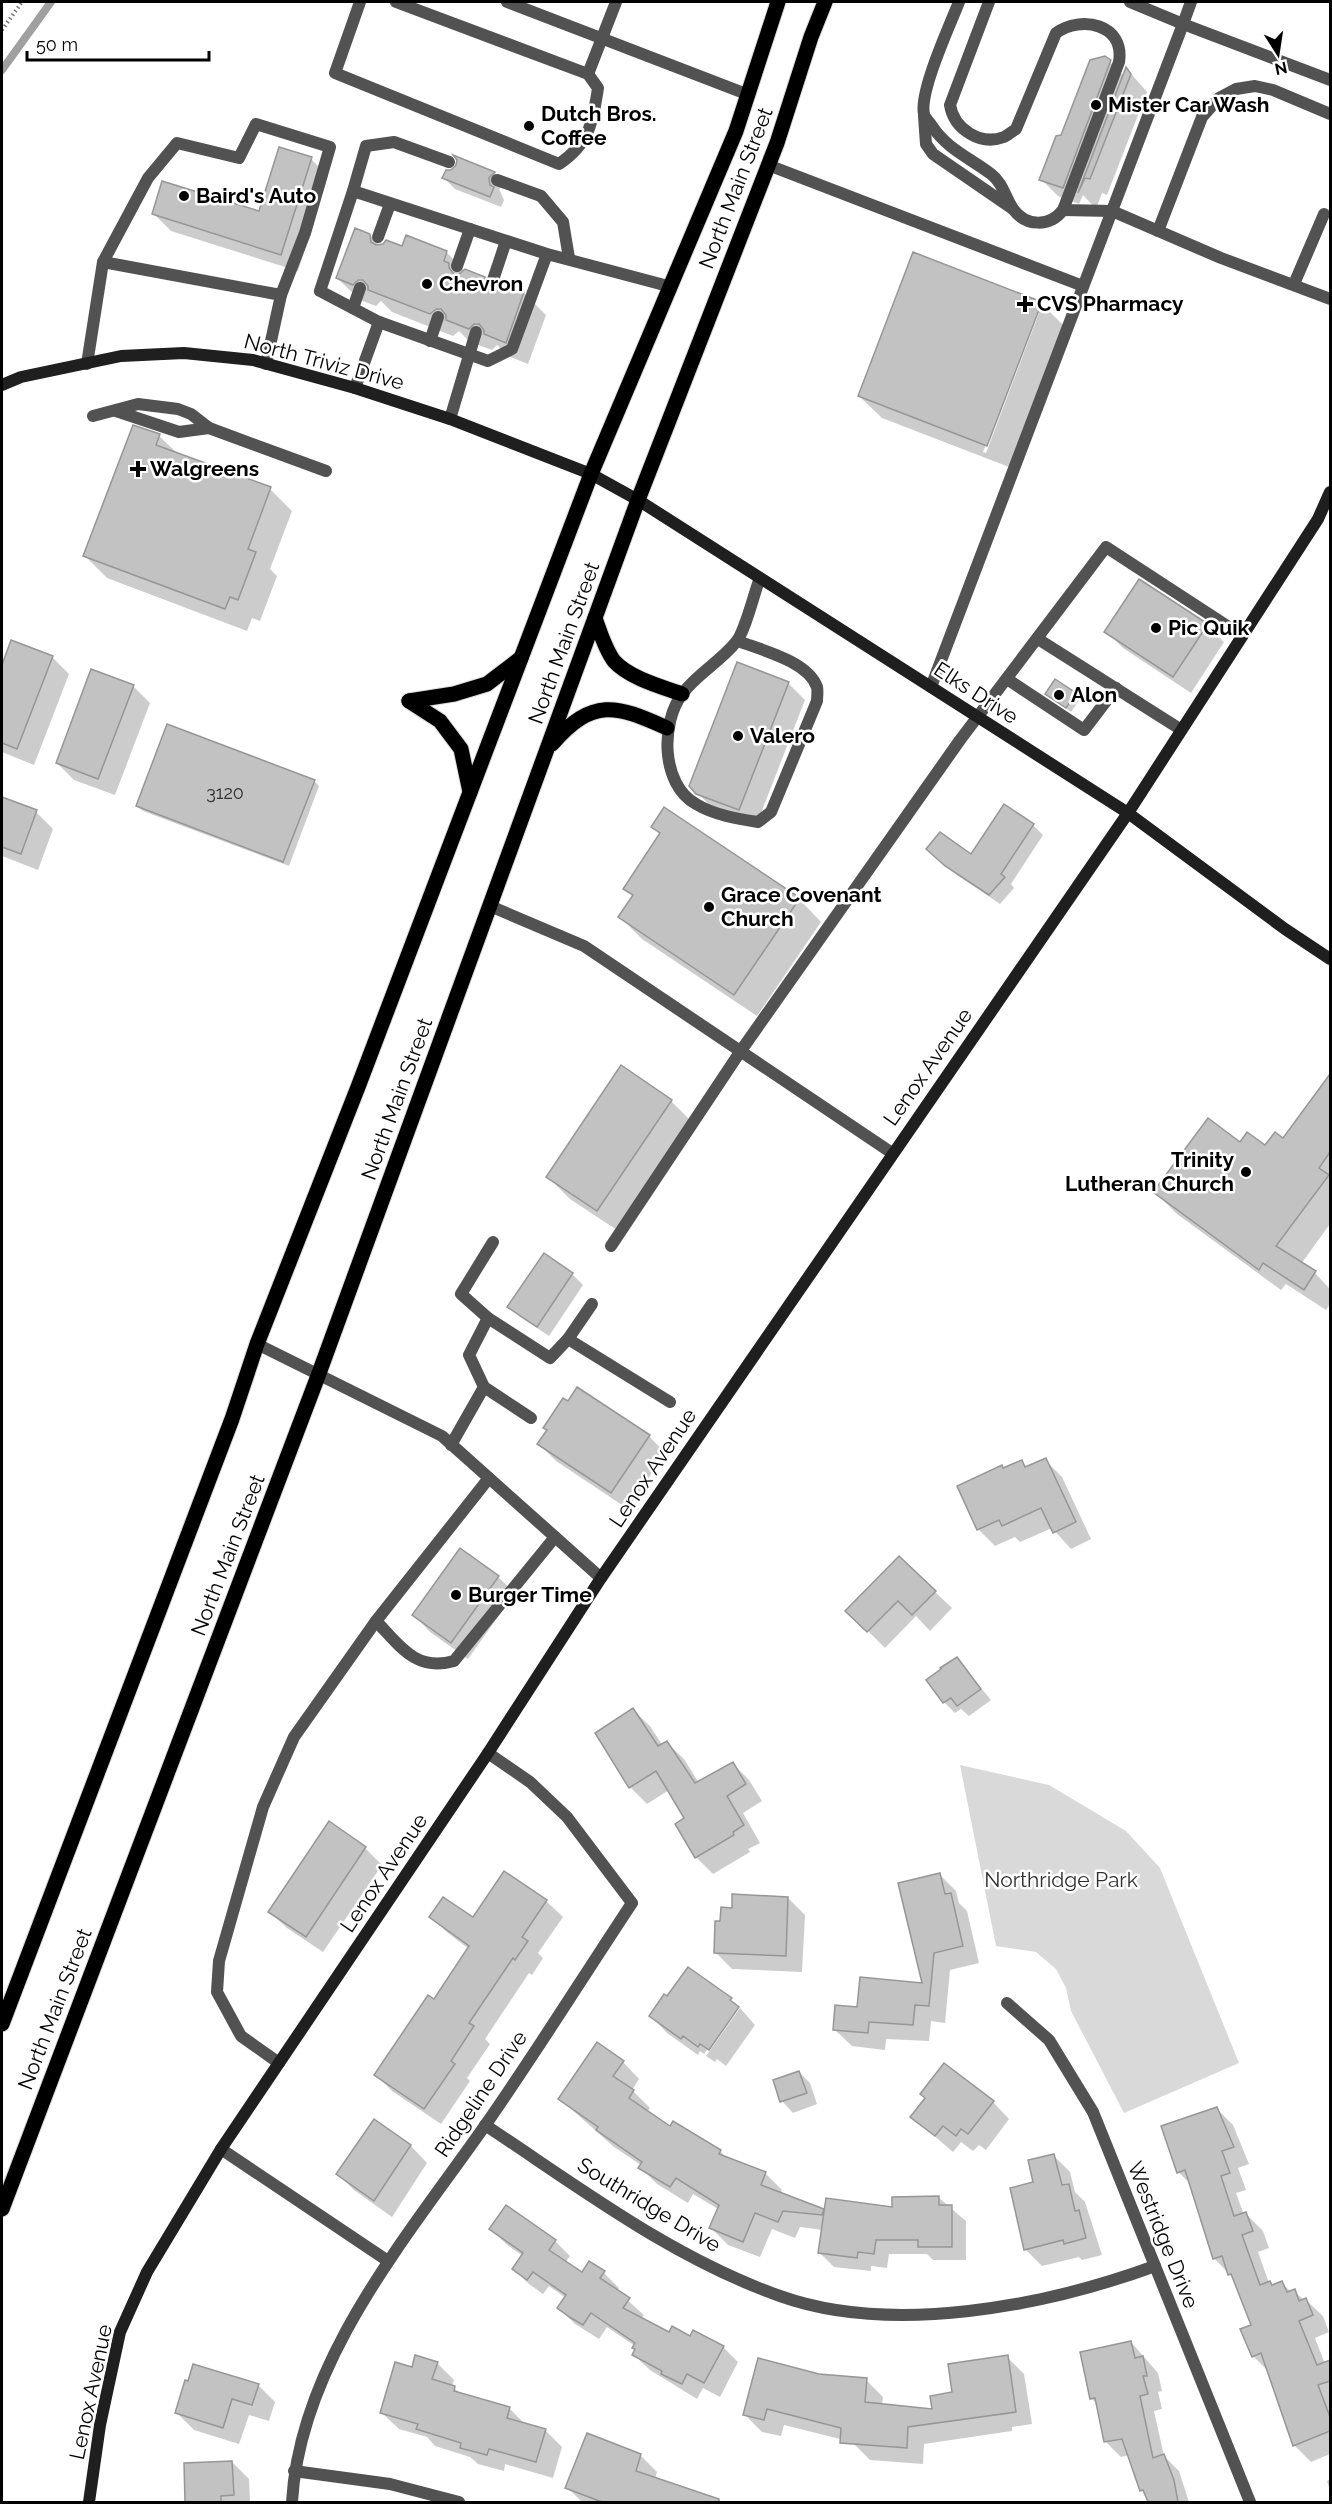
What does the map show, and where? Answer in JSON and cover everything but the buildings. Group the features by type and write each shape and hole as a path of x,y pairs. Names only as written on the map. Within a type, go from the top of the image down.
{"main road":[{"name":"North Main Street","path":"2,2024 232,1419 257,1344 358,1087 591,474 749,95 778,2"},
{"name":"North Main Street","path":"2,2209 318,1376 638,500 777,143 811,36 825,2"},
{"path":"595,618 603,642 615,662 644,681 682,694"},
{"path":"470,792 461,749 440,721 409,701 454,694 487,684 521,657"},
{"path":"547,751 568,726 585,716 609,708 629,711 668,728"}],"street":[{"path":"360,2 335,73 559,164 577,152 593,118 598,88 588,74 396,2"},
{"path":"507,2 749,95"},
{"path":"588,74 616,2"},
{"path":"959,2 926,90 924,115 947,146 993,176 1005,191 1014,210 1038,223 1048,223 1057,218 1063,210 1119,62 1120,52 1117,39 1110,32 1096,27 1082,24 1066,26 1056,33 1016,129 1004,137 988,139 974,135 961,128 952,118 950,105 989,2"},
{"path":"1130,2 1330,80"},
{"path":"931,687 1191,2"},
{"path":"1158,231 1202,117 1219,98 1236,89 1255,86 1274,90 1330,114"},
{"path":"87,364 103,262 148,178 177,143 239,158 256,124 330,147 305,233 281,295 266,364"},
{"path":"449,162 394,142 366,146 320,291 379,322 488,361 512,349 547,254"},
{"path":"768,165 1083,285"},
{"path":"497,180 541,196 563,222 569,258"},
{"path":"353,191 547,254 668,286"},
{"path":"378,237 390,204"},
{"path":"1063,210 1112,212 1221,258 1330,299"},
{"path":"1294,284 1324,214"},
{"path":"457,266 470,229"},
{"path":"492,280 506,241"},
{"path":"103,262 281,295"},
{"path":"353,308 360,288"},
{"path":"430,341 438,317"},
{"path":"355,388 379,322"},
{"path":"450,419 476,332"},
{"name":"North Triviz Drive","path":"2,385 21,377 121,356 184,353 230,356 355,388 450,419 591,474"},
{"path":"93,416 138,404 165,406 191,414 209,428 326,471"},
{"path":"116,411 179,432 209,428"},
{"name":"Elks Drive","path":"591,474 638,500 1128,813 1285,929 1330,959"},
{"name":"Lenox Avenue","path":"89,2502 100,2425 120,2332 147,2272 221,2150 488,1753 601,1578 1128,813 1180,729 1318,519 1330,492"},
{"path":"611,1246 740,1052 976,716 1038,639 1106,547 1241,635"},
{"path":"738,641 796,664 809,676 817,688 817,701 771,812 758,822 738,819 696,805 683,794 674,778 668,757 668,728 682,694 738,641 760,578"},
{"path":"1038,639 1180,729"},
{"path":"1007,679 1084,730 1116,688"},
{"path":"490,906 585,946 892,1154"},
{"path":"493,1242 461,1294 488,1318 550,1358 568,1339 592,1304"},
{"path":"488,1318 469,1355 484,1387 531,1418"},
{"path":"568,1339 670,1402"},
{"path":"257,1344 442,1436 601,1578"},
{"path":"452,1445 484,1387"},
{"path":"279,2063 241,2036 217,1992 219,1961 263,1807 294,1737 376,1621 489,1479"},
{"path":"376,1621 400,1646 422,1663 443,1665 454,1661 555,1537"},
{"name":"Ridgeline Drive","path":"292,2502 294,2471 323,2374 387,2261 485,2125 632,1903 567,1817 530,1782 488,1753"},
{"name":"Westridge Drive","path":"1007,2003 1049,2040 1094,2112 1250,2502"},
{"name":"Southridge Drive","path":"485,2125 656,2237 736,2278 781,2296 821,2307 867,2314 990,2310 1122,2278 1155,2266"},
{"path":"221,2150 387,2261"},
{"path":"294,2471 390,2484 459,2502"}],"path":[{"path":"2,30 22,2"}],"green space":[{"name":"Northridge Park","path":"960,1765 1049,1785 1126,1831 1160,1868 1239,2063 1124,2113 1071,2011 1066,1988 1056,1969 1036,1952 996,1946"}],"waterway":[{"path":"2,70 51,2"}],"place":[{"name":"Mister Car Wash","path":"1096,105"},
{"name":"Dutch Bros. Coffee","path":"529,126"},
{"name":"Baird's Auto","path":"184,196"},
{"name":"Chevron","path":"427,284"},
{"name":"CVS Pharmacy","path":"1025,304"},
{"name":"Walgreens","path":"138,469"},
{"name":"Pic Quik","path":"1156,628"},
{"name":"Alon","path":"1059,695"},
{"name":"Valero","path":"738,736"},
{"name":"Grace Covenant Church","path":"709,907"},
{"name":"Trinity Lutheran Church","path":"1246,1172"},
{"name":"Burger Time","path":"456,1595"}]}
